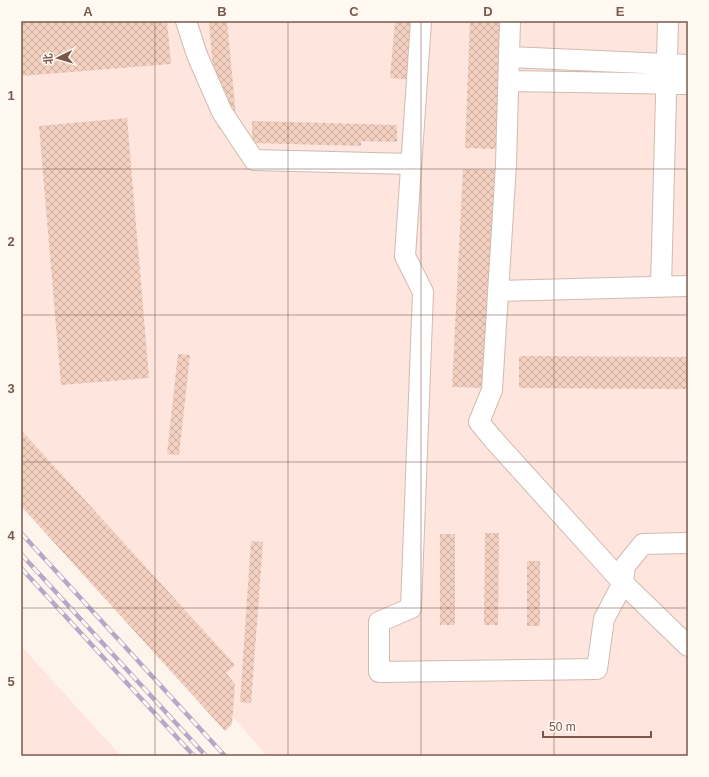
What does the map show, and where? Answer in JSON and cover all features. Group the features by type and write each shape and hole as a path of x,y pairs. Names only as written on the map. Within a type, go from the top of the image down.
{"street":[{"path":"186,21 197,55 222,112 254,160 411,164"},
{"path":"421,21 405,256 423,292 411,608 379,622 379,672 597,669 604,619 623,583 625,566 643,544 688,543"},
{"path":"510,21 506,164 492,390 479,422 623,583 688,646"},
{"path":"661,286 668,21"},
{"path":"510,58 688,65"},
{"path":"509,81 688,84"},
{"path":"498,291 688,286"}],"shaded area":[{"path":"21,21 688,21 688,756 267,756 21,474"},
{"path":"21,646 121,756 21,756"}],"building":[{"path":"21,21 167,21 171,64 21,76"},
{"path":"209,21 227,21 237,127 218,129"},
{"path":"395,21 418,21 413,80 390,78"},
{"path":"470,21 501,21 496,149 465,148"},
{"path":"127,118 149,378 61,385 39,126"},
{"path":"252,121 397,125 397,142 361,141 361,146 252,143"},
{"path":"463,169 496,170 486,388 452,387"},
{"path":"178,354 190,355 179,455 167,454"},
{"path":"519,356 688,357 688,389 519,388"},
{"path":"22,431 235,665 226,673 235,684 232,724 225,731 21,506"},
{"path":"485,533 499,533 498,625 484,625"},
{"path":"440,534 455,534 455,625 440,625"},
{"path":"251,541 263,542 251,703 240,702"},
{"path":"527,561 540,561 540,626 527,626"}],"railway":[{"path":"21,533 225,756"},
{"path":"21,554 206,756"},
{"path":"21,568 194,756"}]}
